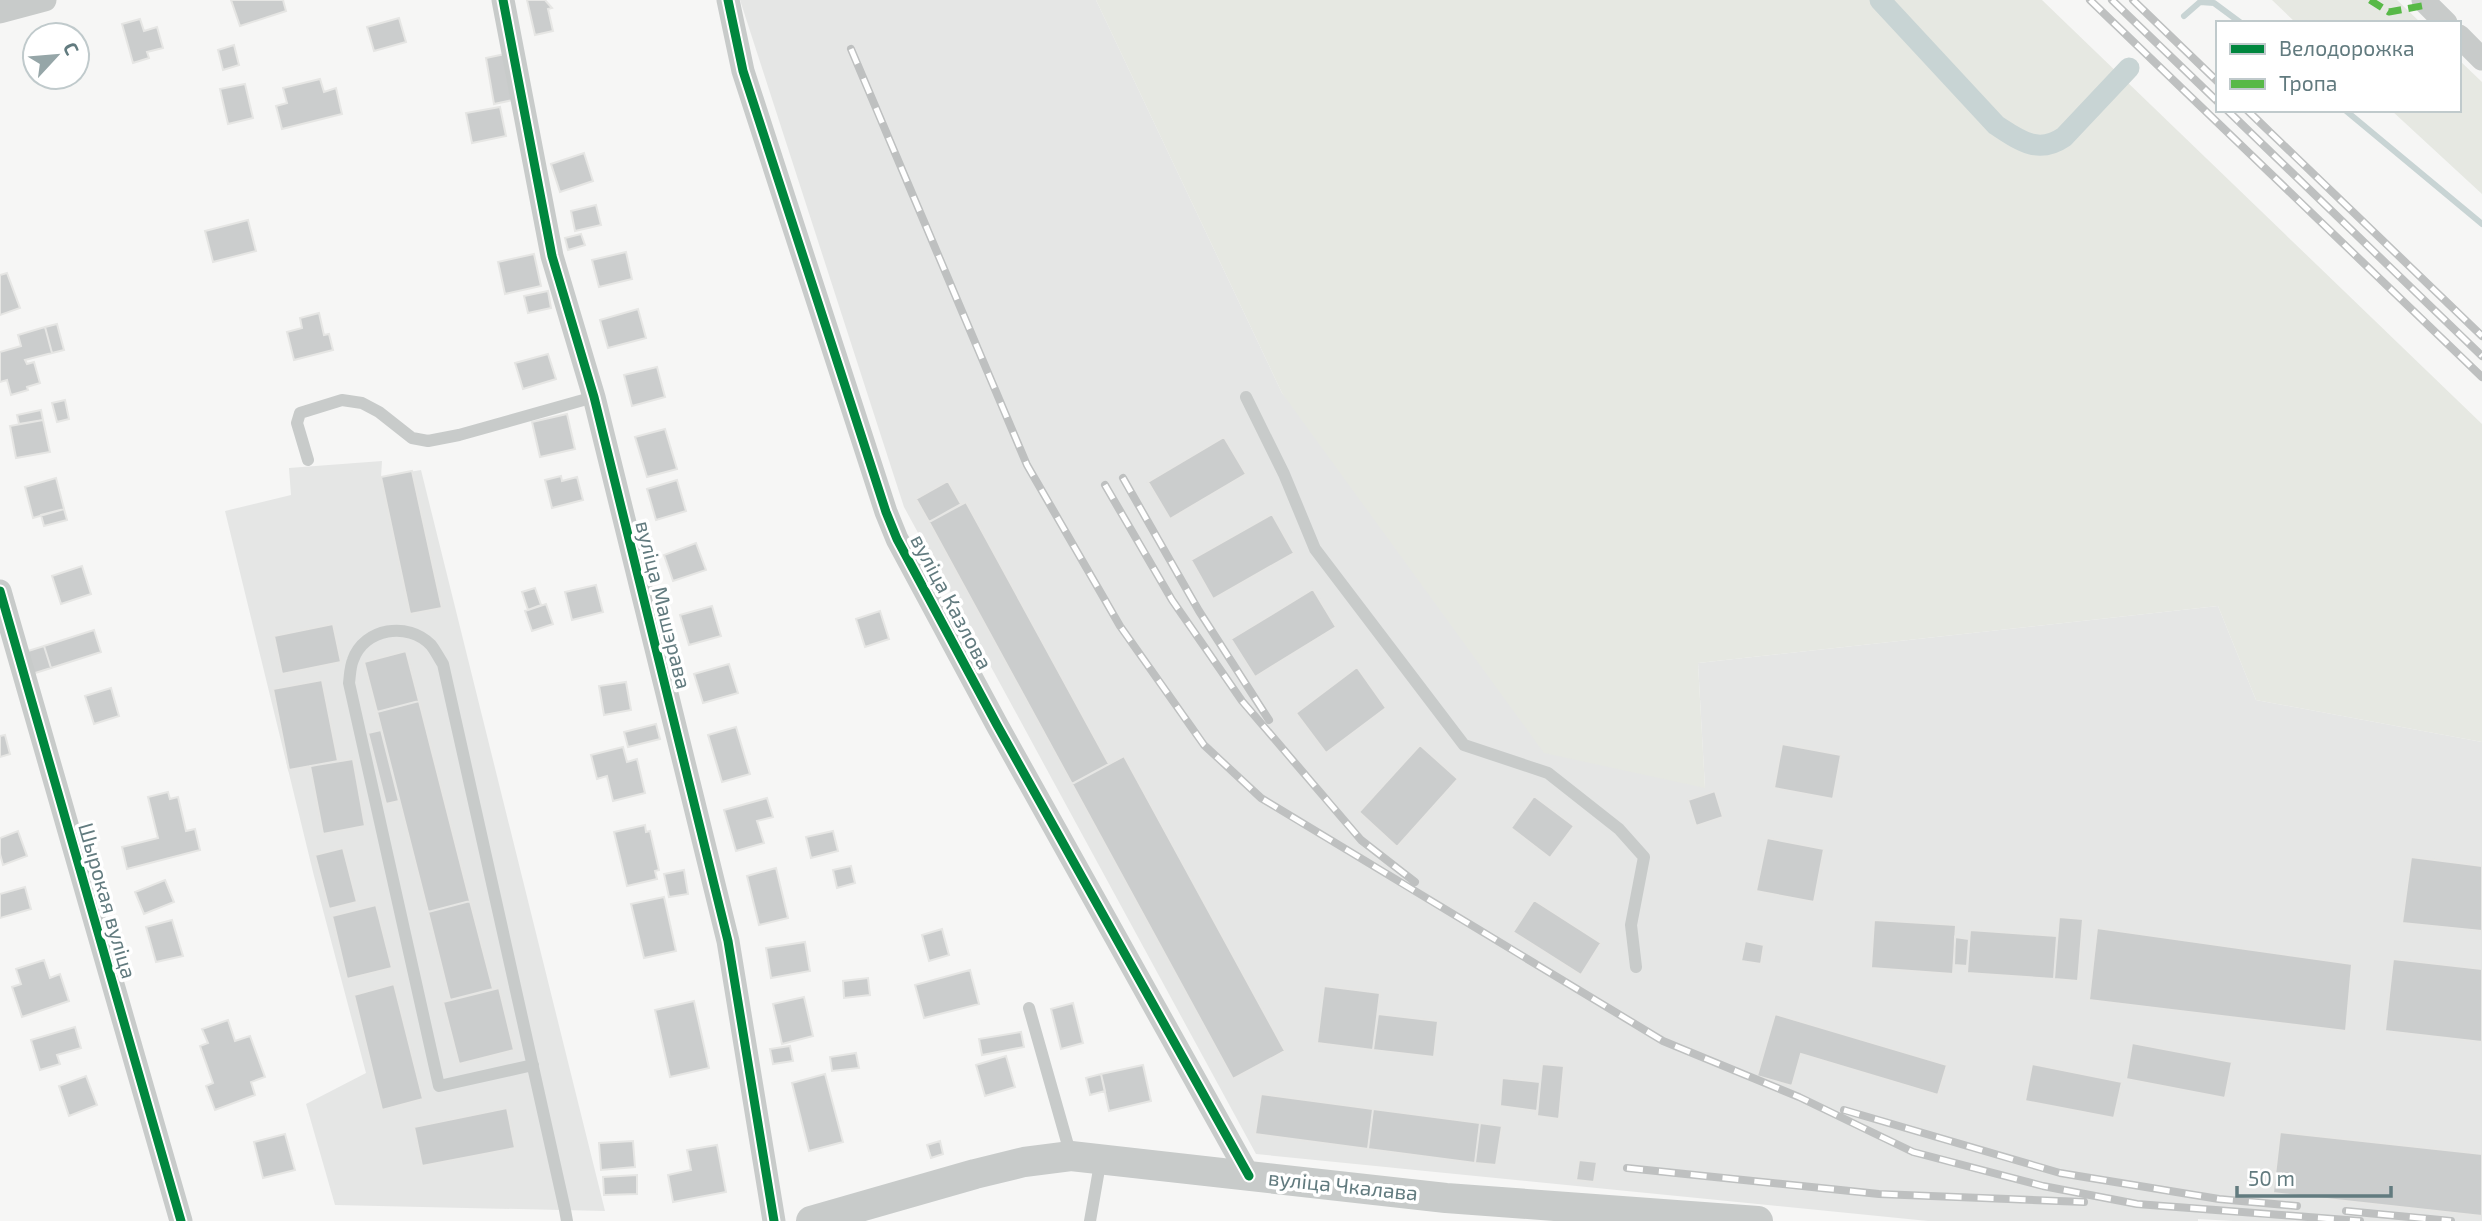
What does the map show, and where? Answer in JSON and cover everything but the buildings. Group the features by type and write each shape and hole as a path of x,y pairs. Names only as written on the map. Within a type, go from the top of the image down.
{"street":[{"path":"0,12 45,0"},
{"name":"вуліца Машэрава","path":"503,0 552,256 594,397 728,941 774,1221"},
{"name":"вуліца Казлова","path":"728,0 743,71 897,539 1249,1176"},
{"path":"2423,0 2444,21"},
{"path":"2461,38 2482,59"},
{"name":"Шырокая вуліца","path":"0,591 181,1221"},
{"name":"вуліца Чкалава","path":"811,1221 975,1174 1048,1157 1071,1156 1446,1198 1758,1221"}],"lane":[{"path":"308,460 298,423 300,413 342,400 362,403 379,412 412,438 428,442 594,397"},
{"path":"1246,397 1284,474 1315,549 1464,745 1548,773 1619,829 1644,857 1631,925 1636,967"},
{"path":"533,1065 439,1086 349,682 353,659 365,643 383,631 407,630 430,645 443,664 533,1065 567,1221"},
{"path":"1029,1008 1071,1156"},
{"path":"1090,1221 1101,1158"}],"shaded area":[{"path":"740,0 1096,0 1282,393 1705,788 1698,663 2218,606 2256,700 2482,742 2482,1221 1928,1221 1256,1154 904,507"},
{"path":"1096,0 2042,0 2482,424 2482,742 2256,700 2218,606 1698,663 1705,788 1544,753 1282,393"},
{"path":"2272,0 2397,0 2419,21 2294,21"},
{"path":"2461,62 2482,82 2482,194 2393,112 2461,112"},
{"path":"382,461 381,477 421,470 605,1211 335,1205 306,1104 366,1073 314,876 225,511 291,495 289,468"}],"waterway":[{"path":"1880,0 1996,125 2029,143 2046,145 2064,137 2129,68"},
{"path":"2184,16 2200,2 2214,3 2238,21"},
{"path":"2347,112 2482,224"}],"railway":[{"path":"2090,0 2482,377"},
{"path":"2112,0 2216,100"},
{"path":"2133,0 2216,80"},
{"path":"851,49 1027,465 1120,626 1204,745 1261,798 1663,1041 1799,1097 1913,1152 2043,1186 2137,1204 2360,1221"},
{"path":"2229,112 2482,356"},
{"path":"2249,112 2482,336"},
{"path":"1123,478 1199,611 1269,720"},
{"path":"1105,485 1172,600 1242,701 1361,840 1415,882"},
{"path":"1844,1110 2060,1173 2219,1199 2297,1206"},
{"path":"1627,1168 1879,1194 2084,1202"},
{"path":"2346,1211 2451,1221"}],"marked path":[{"path":"2370,0 2389,12 2427,5"}],"cycle path":[{"path":"503,0 552,256 594,397 728,941 774,1221"},
{"path":"728,0 743,71 897,539 997,725 1249,1176"},
{"path":"0,591 181,1221"}]}
